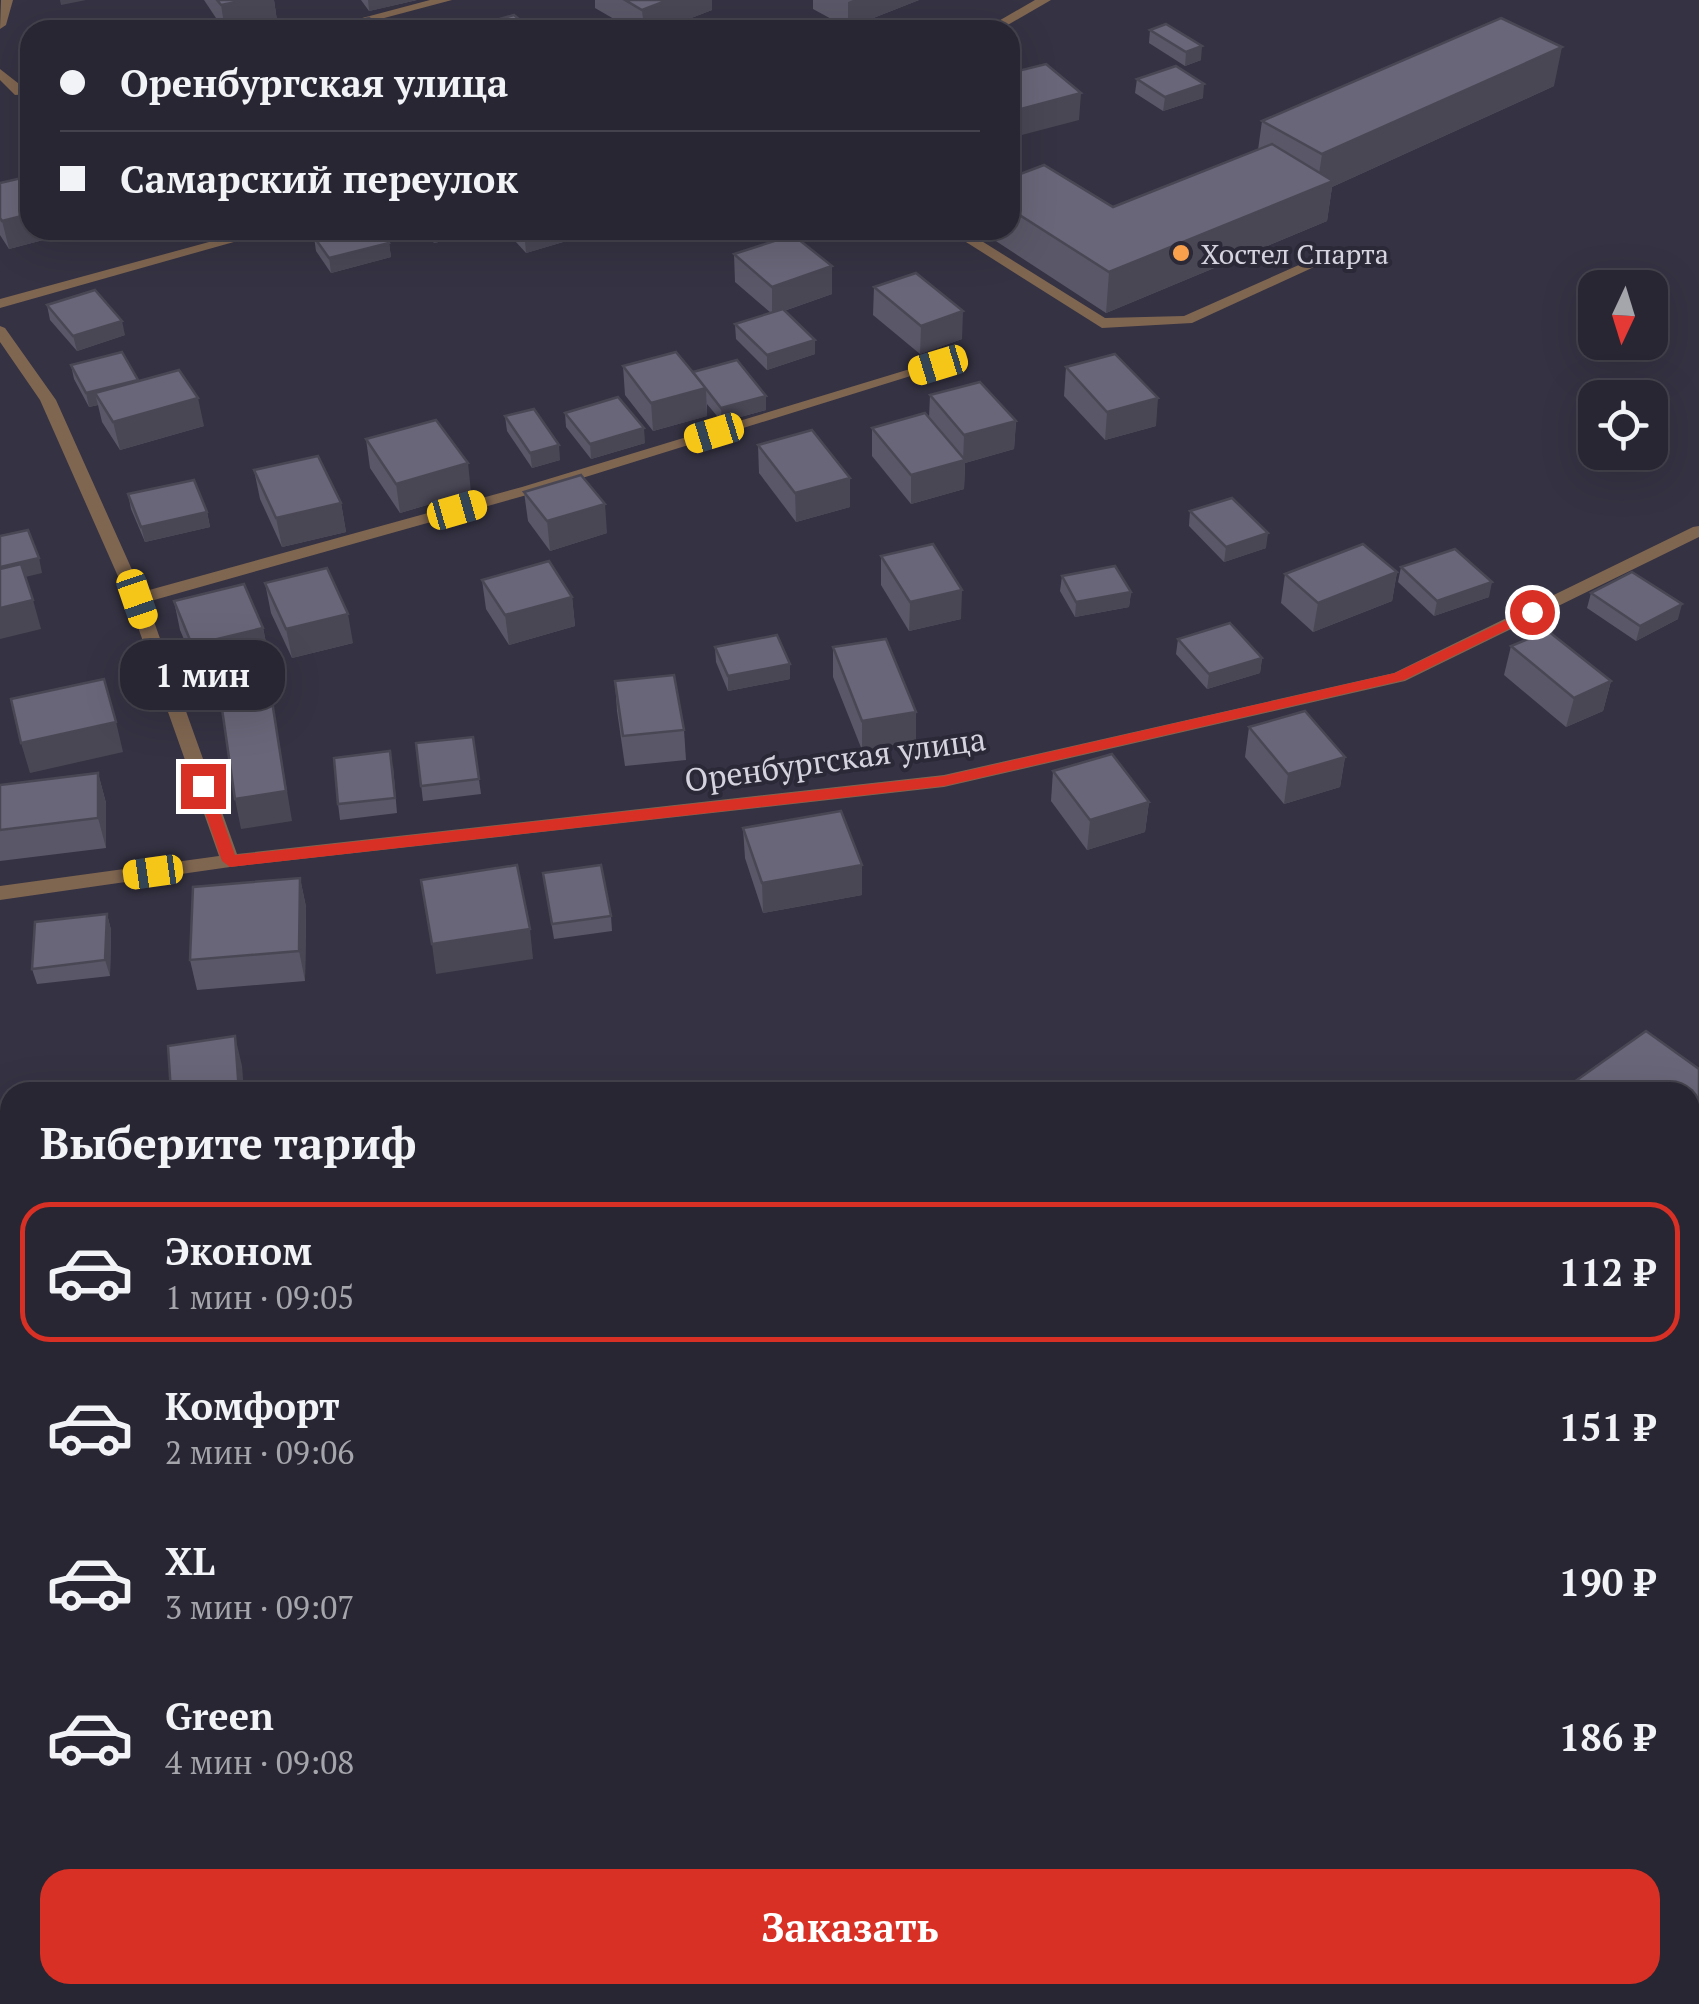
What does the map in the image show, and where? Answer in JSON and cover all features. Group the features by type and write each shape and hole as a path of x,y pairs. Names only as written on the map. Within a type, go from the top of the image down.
{"street":[{"path":"0,25 7,0"},
{"path":"364,20 446,0"},
{"path":"1008,20 1046,0"},
{"path":"0,304 233,240"},
{"path":"970,240 1102,323 1187,320 1331,256"},
{"path":"0,331 48,400 137,599 230,861"},
{"path":"137,599 528,490 938,365"},
{"name":"Оренбургская улица","path":"0,893 230,861 944,781 1399,677 1699,531"}],"building":[{"path":"217,0 246,0 221,5"},
{"path":"625,0 668,0 642,10"},
{"path":"1501,18 1562,47 1322,154 1262,121"},
{"path":"1166,24 1202,46 1186,52 1150,30"},
{"path":"1046,64 1081,93 1020,109 1020,70"},
{"path":"1176,66 1204,84 1165,97 1137,79"},
{"path":"1272,144 1333,181 1109,272 1020,215 1020,174 1044,165 1113,207"},
{"path":"20,178 20,216 2,221 0,218 0,183"},
{"path":"316,240 389,243 329,258"},
{"path":"777,240 799,240 832,266 772,287 734,254"},
{"path":"916,273 963,311 921,326 874,287"},
{"path":"95,290 122,321 73,336 47,305"},
{"path":"783,309 815,340 767,355 735,324"},
{"path":"122,352 138,380 86,393 71,365"},
{"path":"676,352 706,388 651,403 623,366"},
{"path":"1115,354 1158,398 1107,412 1066,367"},
{"path":"737,360 766,396 721,408 693,372"},
{"path":"179,370 198,398 113,422 95,393"},
{"path":"980,382 1016,421 964,435 930,395"},
{"path":"618,397 644,428 590,444 565,413"},
{"path":"534,409 559,445 530,453 505,416"},
{"path":"925,413 965,460 911,475 872,428"},
{"path":"436,420 468,463 396,484 366,439"},
{"path":"812,430 850,478 795,493 758,445"},
{"path":"318,456 341,503 276,518 254,470"},
{"path":"581,475 605,504 547,521 524,492"},
{"path":"194,480 207,512 141,527 128,494"},
{"path":"1232,498 1268,533 1226,547 1190,511"},
{"path":"28,530 39,558 0,567 0,536"},
{"path":"933,544 962,590 910,602 881,556"},
{"path":"1363,544 1397,572 1318,603 1285,574"},
{"path":"1455,549 1492,582 1437,601 1401,567"},
{"path":"549,561 572,597 505,615 482,580"},
{"path":"21,564 33,600 0,608 0,569"},
{"path":"1115,566 1131,592 1076,602 1062,576"},
{"path":"327,568 348,614 286,629 265,583"},
{"path":"1632,572 1682,604 1640,626 1591,593"},
{"path":"244,584 263,628 192,645 174,601"},
{"path":"1230,623 1262,658 1209,674 1178,639"},
{"path":"1548,631 1611,681 1574,698 1511,646"},
{"path":"777,635 790,664 728,676 715,647"},
{"path":"886,639 916,712 862,721 833,647"},
{"path":"674,675 684,730 623,736 615,681"},
{"path":"104,679 116,722 21,743 11,699"},
{"path":"270,688 286,791 235,799 220,695"},
{"path":"1305,711 1345,757 1288,774 1249,727"},
{"path":"473,737 479,779 421,786 416,743"},
{"path":"390,751 395,798 338,804 334,758"},
{"path":"1112,754 1149,802 1090,820 1053,771"},
{"path":"98,773 98,818 0,830 0,785"},
{"path":"841,811 862,865 762,883 743,828"},
{"path":"517,865 530,929 432,944 421,880"},
{"path":"601,865 611,916 552,924 543,873"},
{"path":"300,878 299,951 190,960 193,887"},
{"path":"107,914 105,960 32,969 35,922"},
{"path":"1646,1031 1699,1069 1699,1082 1574,1082"},
{"path":"235,1036 238,1082 170,1082 168,1046"}],"place":[{"name":"Хостел Спарта","path":"1181,253"}],"route":[{"path":"203,786 230,861 944,781 1399,677 1532,612"}]}
